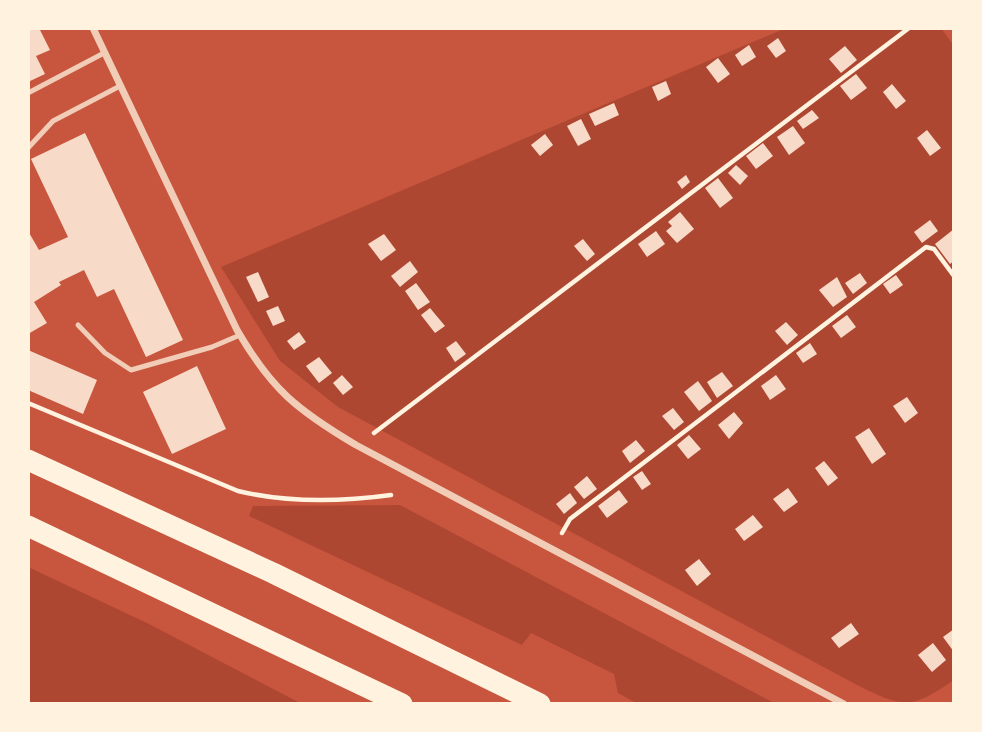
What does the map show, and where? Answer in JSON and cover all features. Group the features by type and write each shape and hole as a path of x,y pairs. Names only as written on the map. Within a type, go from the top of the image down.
{"highway":[{"path":"28,460 262,568 540,704"},
{"path":"28,526 402,704"}],"street":[{"path":"93,28 240,335 260,370 288,400 312,419 364,449 844,704"}],"lane":[{"path":"28,93 104,52"},
{"path":"28,148 53,121 120,86"},
{"path":"78,325 105,353 131,370 212,347 240,335"}],"path":[{"path":"364,449 376,428 909,28"},
{"path":"553,550 570,519 926,247 934,249 954,276"},
{"path":"28,403 238,491 267,498 315,499 391,495"}],"shaded area":[{"path":"786,28 941,28 954,46 954,680 916,701 897,701 857,685 338,407 280,361 221,267"},
{"path":"400,505 776,704 638,704 618,693 614,674 531,633 522,645 249,516 253,506"},
{"path":"28,567 149,624 302,704 28,704"}],"building":[{"path":"28,28 39,28 50,50 36,56 45,74 28,82"},
{"path":"778,38 786,51 776,58 767,46"},
{"path":"749,45 756,57 742,66 735,55"},
{"path":"845,46 857,60 841,73 829,59"},
{"path":"718,58 730,74 718,83 706,67"},
{"path":"856,74 867,88 851,100 840,86"},
{"path":"666,81 671,94 658,101 652,87"},
{"path":"892,84 906,101 896,109 883,92"},
{"path":"614,103 619,115 595,126 589,114"},
{"path":"812,110 819,118 803,129 797,121"},
{"path":"581,119 591,139 578,146 567,126"},
{"path":"793,126 805,143 789,155 777,137"},
{"path":"927,130 941,148 930,156 917,138"},
{"path":"85,133 183,340 146,357 114,289 97,297 84,270 59,282 61,285 34,302 47,323 28,334 28,231 39,250 68,237 31,159"},
{"path":"545,134 553,145 540,156 531,145"},
{"path":"763,143 773,156 756,169 746,156"},
{"path":"736,165 748,176 740,185 728,173"},
{"path":"686,175 690,182 682,189 677,182"},
{"path":"718,178 733,198 720,208 705,188"},
{"path":"680,212 694,229 677,243 666,231 672,226 668,222"},
{"path":"930,220 938,231 922,243 914,232"},
{"path":"954,229 954,261 950,264 935,244"},
{"path":"656,231 665,244 647,257 638,244"},
{"path":"384,234 396,250 381,261 368,244"},
{"path":"583,239 595,254 587,261 574,246"},
{"path":"410,261 418,272 400,287 391,276"},
{"path":"258,272 269,297 258,302 246,277"},
{"path":"860,273 867,283 853,294 845,283"},
{"path":"896,275 903,285 890,294 883,284"},
{"path":"837,277 847,297 833,307 819,290"},
{"path":"416,283 430,302 418,310 405,291"},
{"path":"278,306 285,321 273,326 266,311"},
{"path":"430,308 445,326 435,333 421,315"},
{"path":"847,315 856,327 841,338 832,326"},
{"path":"786,322 798,335 787,345 775,331"},
{"path":"299,332 306,342 294,350 287,341"},
{"path":"456,341 466,354 455,362 446,348"},
{"path":"810,343 817,354 803,363 796,353"},
{"path":"28,350 97,380 83,414 28,390"},
{"path":"319,357 332,373 319,383 306,366"},
{"path":"197,366 226,429 172,454 143,392"},
{"path":"722,372 733,386 717,398 707,382"},
{"path":"342,375 353,387 343,395 333,383"},
{"path":"776,375 786,389 770,400 761,386"},
{"path":"698,381 712,401 699,411 684,392"},
{"path":"907,397 918,413 905,423 893,406"},
{"path":"673,408 684,422 674,430 662,416"},
{"path":"734,412 743,423 729,439 718,425"},
{"path":"869,428 886,454 872,464 855,437"},
{"path":"689,435 701,449 688,459 677,445"},
{"path":"636,440 645,451 630,463 622,451"},
{"path":"824,461 838,478 828,486 815,468"},
{"path":"642,471 651,484 642,490 633,477"},
{"path":"587,476 597,489 584,499 574,487"},
{"path":"788,488 798,502 784,512 773,499"},
{"path":"619,490 628,502 607,518 598,506"},
{"path":"570,493 577,503 564,514 556,504"},
{"path":"753,515 763,527 744,541 735,529"},
{"path":"699,559 711,574 697,586 685,570"},
{"path":"851,623 859,634 839,648 831,638"},
{"path":"954,629 954,652 943,637"},
{"path":"933,643 946,660 932,672 918,655"}]}
